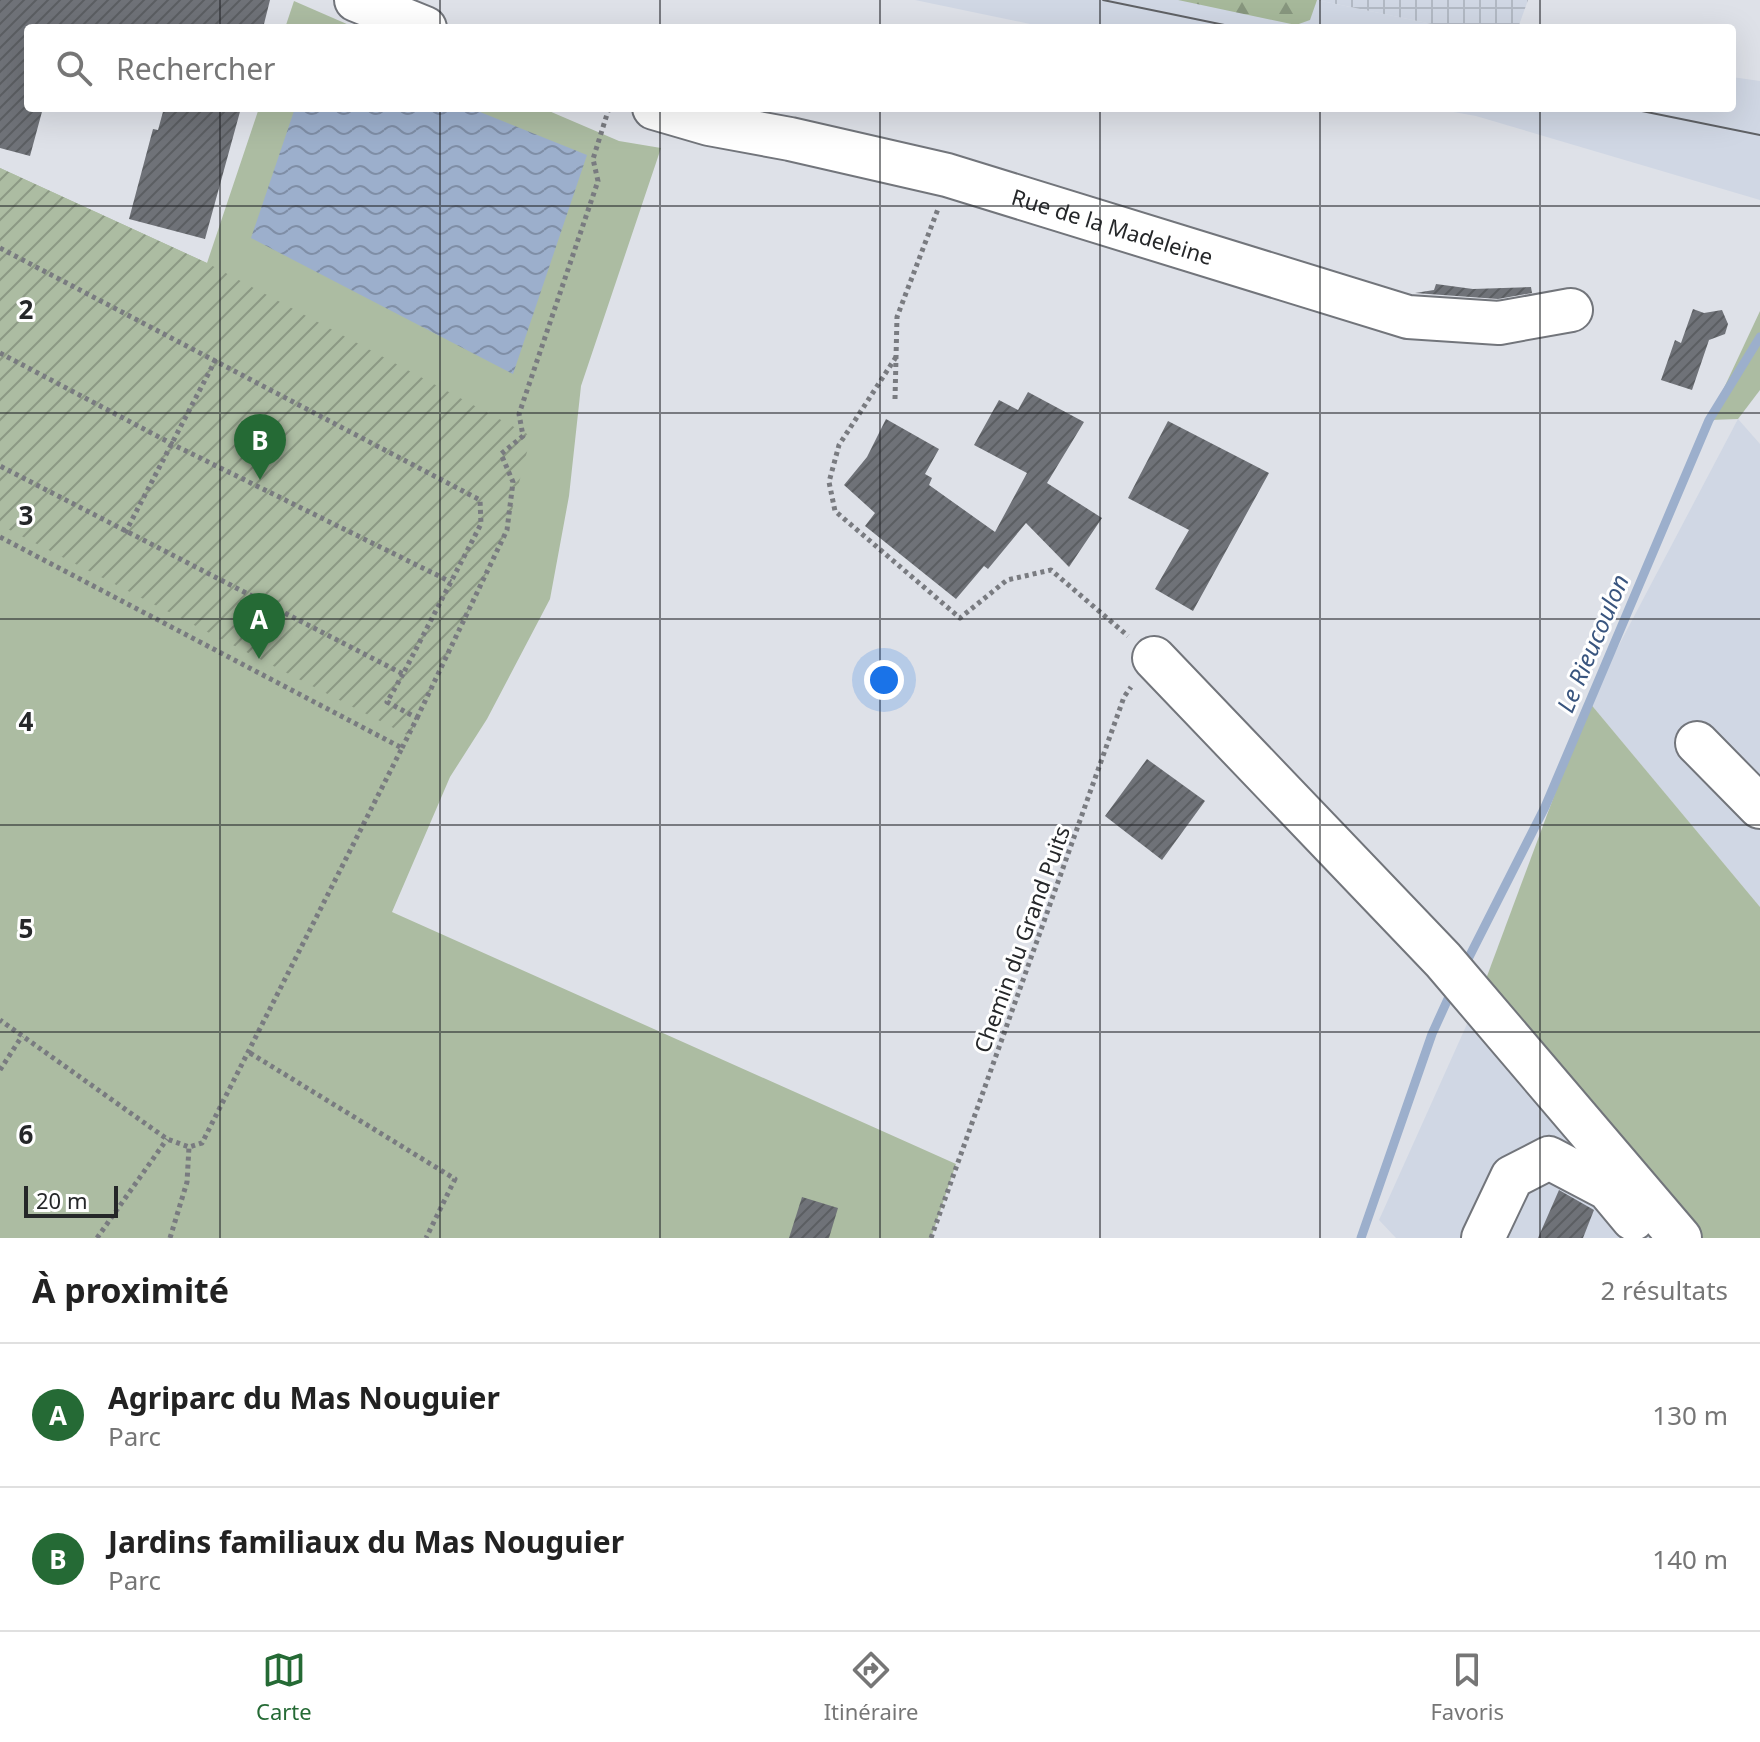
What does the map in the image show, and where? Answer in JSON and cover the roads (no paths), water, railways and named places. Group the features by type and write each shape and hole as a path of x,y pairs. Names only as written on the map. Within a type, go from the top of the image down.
{"street":[{"path":"356,0 415,24"},
{"name":"Rue de la Madeleine","path":"668,112 709,124 947,175 1408,317 1499,323 1571,310"},
{"path":"1154,658 1443,960 1680,1238"},
{"path":"1697,743 1760,807"},
{"path":"1483,1238 1512,1177 1549,1158 1608,1189 1648,1238"}],"water":[{"path":"294,112 480,112 587,155 513,374 251,238"}],"waterway":[{"name":"Le Rieucoulon","path":"1464,967 1545,807 1709,420 1760,337"},
{"name":"Le Rieucoulon","path":"1361,1238 1432,1034 1452,990"}],"tram line":[{"path":"1103,0 1220,24"},
{"path":"1647,112 1760,135"}],"place":[{"name":"Jardins familiaux du Mas Nouguier","path":"260,480"},
{"name":"Agriparc du Mas Nouguier","path":"259,659"}]}
